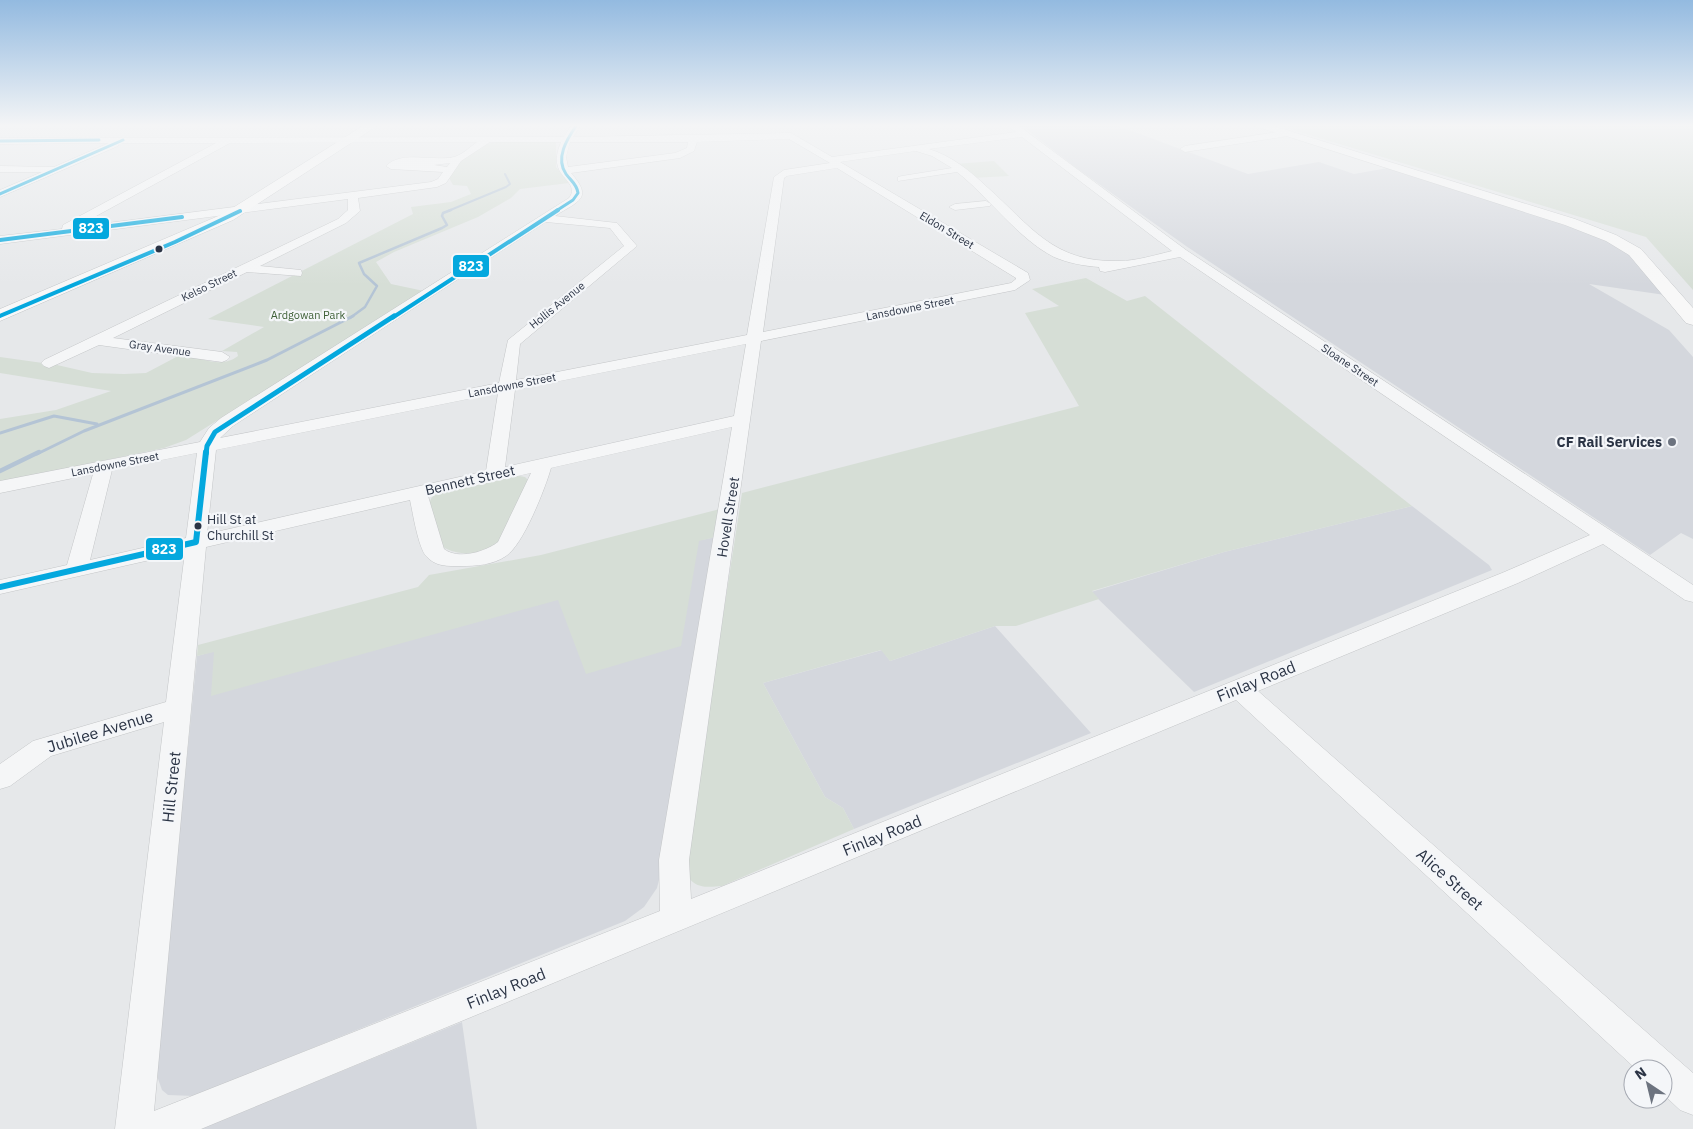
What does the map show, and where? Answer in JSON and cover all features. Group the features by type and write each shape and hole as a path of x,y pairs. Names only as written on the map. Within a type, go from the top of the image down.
{"main road":[{"path":"0,316 175,242 235,211 286,179"},
{"path":"1430,179 1570,222 1611,238 1644,260 1693,319"},
{"path":"0,311 166,242 235,211"}],"street":[{"path":"0,194 36,179"},
{"path":"62,232 68,226 156,179"},
{"path":"0,240 353,197 418,188 442,181 443,179"},
{"path":"207,446 212,435 222,425 570,202 578,194 577,186 571,179"},
{"name":"Hovell Street","path":"676,919 674,860 779,179"},
{"name":"Eldon Street","path":"863,179 1023,276 1023,280"},
{"path":"961,179 986,204 1044,253 1073,263 1114,266"},
{"path":"970,179 1052,250 1076,260 1114,266"},
{"name":"Sloane Street","path":"1082,179 1182,253 1693,594"},
{"name":"Kelso Street","path":"49,362 342,221 354,211 353,197"},
{"path":"955,207 986,204"},
{"name":"Hollis Avenue","path":"495,474 512,343 631,246 613,225 545,219"},
{"path":"1076,274 1182,253"},
{"path":"244,268 296,273"},
{"name":"Lansdowne Street","path":"0,487 1001,290 1015,286 1023,280"},
{"name":"Gray Avenue","path":"97,340 222,357"},
{"name":"Bennett Street","path":"0,587 743,419"},
{"name":"Hill Street","path":"134,1129 207,446"},
{"path":"417,492 434,552 444,560 479,559 498,553 507,545 537,484 543,464"},
{"path":"77,569 104,467"},
{"name":"Finlay Road","path":"156,1129 1510,578 1605,536"},
{"name":"Alice Street","path":"1239,688 1650,1059"},
{"name":"Jubilee Avenue","path":"0,778 42,748 81,735 179,708"},
{"name":"Alice Street","path":"1673,1080 1693,1097"}],"shaded area":[{"path":"1091,179 1422,179 1595,233 1628,253 1665,295 1589,284 1669,330 1693,357 1693,539 1681,533 1650,555 1186,246"},
{"path":"1412,506 1489,565 1492,570 1194,692 1091,592 1224,552"},
{"path":"716,537 659,880 657,888 644,907 625,921 194,1096 168,1095 162,1090 156,1073 197,656 400,600"},
{"path":"995,626 1091,733 854,829 843,808 825,797 763,683 882,650 890,661"},
{"path":"462,1022 477,1129 200,1129"}],"green space":[{"name":"Ardgowan Park","path":"449,179 565,179 569,183 520,189 511,198 478,217 394,252 376,262 391,284 424,291 186,440 164,448 0,482 0,419 56,410 111,391 0,373 0,357 57,365 92,373 124,374 146,373 182,354 218,362 231,360 238,356 237,352 222,351 264,327 208,319 413,214 411,207 451,202 471,194 467,186 453,185"},
{"path":"1454,179 1693,179 1693,290 1646,237"},
{"path":"1086,278 1127,301 1145,296 1412,506 1224,552 1092,591 1099,599 1016,626 995,626 890,661 881,650 763,683 825,797 843,808 854,829 722,886 704,887 695,883 684,869 742,493 1079,406 1025,313 1059,306 1032,289"},
{"path":"514,475 525,477 530,482 511,522 498,542 493,547 471,554 456,552 443,547 429,503 432,497 439,493"},
{"path":"720,509 716,537 699,541 681,646 586,674 558,600 211,696 214,652 197,656 198,645 418,587 429,575 541,555"}],"waterway":[{"path":"448,211 506,187 510,184 507,179"},
{"path":"352,316 365,307 377,286 364,274 359,263 442,228 447,225 442,216 443,213 451,210"},
{"path":"37,454 84,431 267,360 352,316"},
{"path":"0,433 54,416 97,424"},
{"path":"0,471 39,452"}],"transit line":[{"name":"823","path":"0,194 35,179"},
{"name":"823","path":"0,587 196,542 207,446 215,432 573,200 578,195 578,190 570,179"},
{"name":"823","path":"0,316 175,242 240,211"},
{"name":"823","path":"0,240 182,217"}],"place":[{"name":"CF Rail Services","path":"1672,442"},
{"name":"Hill St at Churchill St","path":"198,526"}]}
